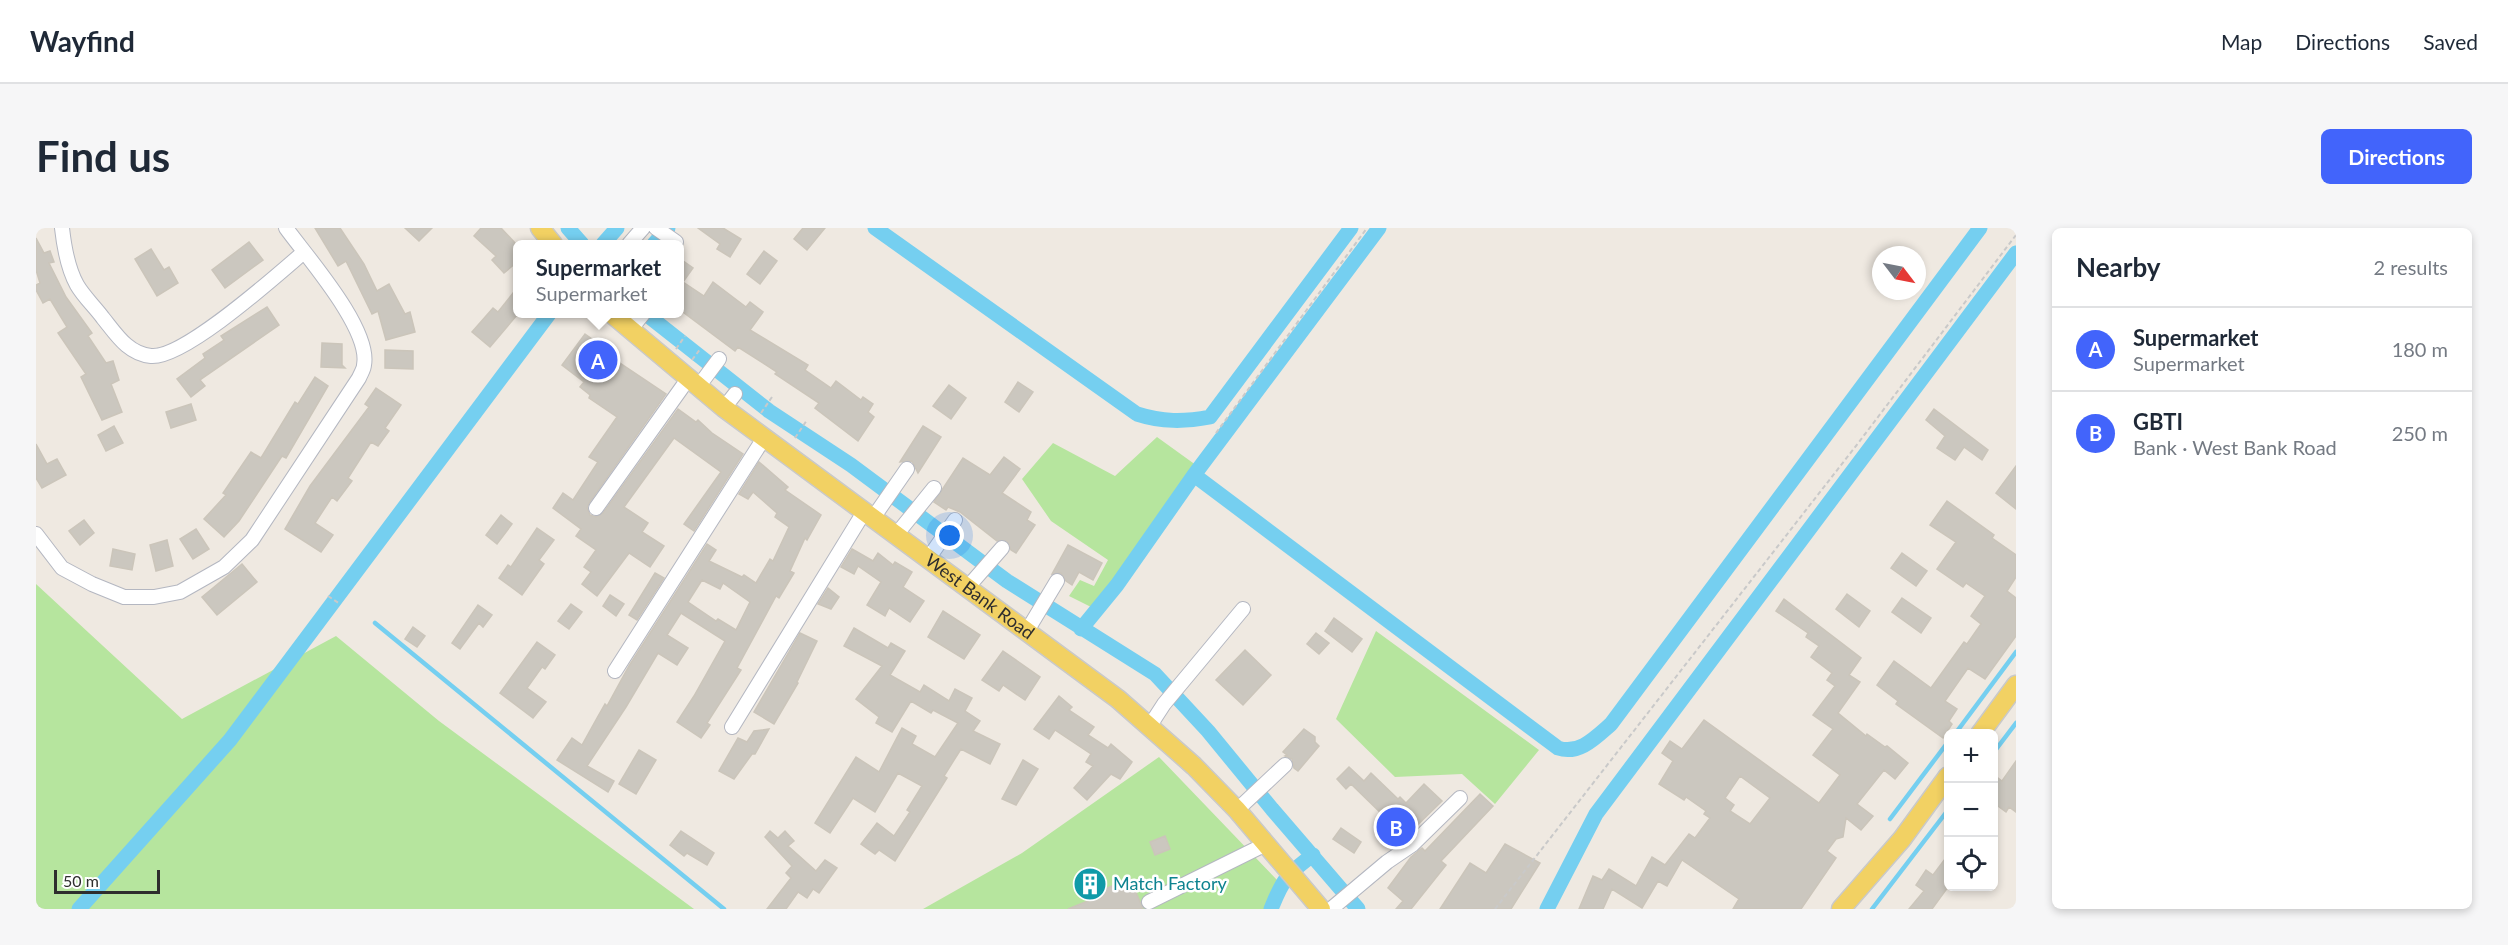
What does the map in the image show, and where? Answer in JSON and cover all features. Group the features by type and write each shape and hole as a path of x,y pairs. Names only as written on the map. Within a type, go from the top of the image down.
{"main road":[{"path":"540,228 550,240"},
{"name":"West Bank Road","path":"637,321 671,356 729,401 764,438 933,553 1030,624 1194,766 1243,805 1266,844 1321,909"},
{"path":"1984,729 2016,685"},
{"path":"1841,909 1902,839 1944,781"}],"street":[{"path":"62,228 63,244 77,285 125,346 149,356 168,354 204,331 259,291 304,252"},
{"path":"36,534 62,568 124,597 154,597 180,592 225,567 252,540 359,378 365,363 362,347 346,309 326,278 286,228"},
{"path":"632,240 643,228"},
{"path":"656,228 673,239"},
{"path":"596,508 693,375 719,359"},
{"path":"615,671 764,438"},
{"path":"732,727 873,512 907,469"},
{"path":"900,531 934,488"},
{"path":"933,553 953,525"},
{"path":"972,582 999,551"},
{"path":"1030,624 1053,587"},
{"path":"1149,727 1164,704 1243,609"},
{"path":"1243,805 1285,765"},
{"path":"1335,905 1387,862 1412,845 1460,798"},
{"path":"1149,902 1266,844"}],"path":[{"path":"1216,433 1367,228"},
{"path":"1495,909 1859,442 2016,235"},
{"path":"671,356 685,336"},
{"path":"693,375 701,348"},
{"path":"761,413 772,397"},
{"path":"795,438 807,420"},
{"path":"328,596 340,604"}],"green space":[{"path":"1157,437 1200,468 1093,608 1069,596 1080,580 1094,586 1108,560 1051,521 1022,479 1053,443 1115,476"},
{"path":"36,584 182,719 336,636 439,721 694,909 36,909"},
{"path":"1376,631 1539,750 1495,804 1462,774 1395,777 1336,719"},
{"path":"1159,757 1279,882 1267,909 923,909 1022,853"}],"building":[{"path":"315,228 340,228 364,264 377,291 389,284 405,314 410,312 415,332 386,340 378,311 372,314 346,261 338,266"},
{"path":"405,228 432,228 419,241"},
{"path":"481,228 501,228 513,241 513,265 504,273 492,260 496,256 474,236"},
{"path":"698,228 723,228 741,239 730,257 717,249 720,244"},
{"path":"803,228 825,228 807,250 794,239"},
{"path":"36,238 44,253 50,251 54,262 49,263 66,297 92,333 88,336 106,363 113,361 119,380 111,384 122,412 102,420 81,377 86,374 58,333 67,327 50,299 43,303 36,290 36,285 40,283 36,270"},
{"path":"249,242 263,260 225,288 212,270"},
{"path":"151,249 164,270 169,267 178,283 157,296 135,259"},
{"path":"764,251 777,261 760,284 747,274"},
{"path":"684,262 693,268 684,281"},
{"path":"713,282 746,307 750,302 763,312 750,330 808,365 805,370 831,388 836,381 861,400 863,397 873,404 868,412 874,417 858,441 815,408 819,403 775,374 777,372 738,347 735,351 684,313 684,283 704,296"},
{"path":"513,293 514,318 490,347 472,332 493,308 498,312"},
{"path":"267,307 279,325 200,380 205,386 191,397 177,379 205,358 203,354 224,340 221,336"},
{"path":"585,334 616,356 614,359 666,394 589,503 587,508 590,515 596,517 603,513 678,409 696,422 698,420 712,433 743,454 694,531 684,524 721,472 674,438 624,507 648,523 642,532 664,546 650,567 629,553 597,596 582,584 591,572 584,567 596,550 576,536 581,529 553,508 563,493 573,500 598,462 589,457 617,417 589,398 590,395 580,387 584,382 562,365"},
{"path":"322,343 342,344 342,365 345,368 321,367"},
{"path":"385,350 413,351 413,369 385,368"},
{"path":"315,377 328,386 286,458 282,456 239,521 224,537 204,519 226,495 223,493 251,452 261,458 295,402 298,404"},
{"path":"1018,382 1033,392 1019,412 1005,402"},
{"path":"949,385 966,398 951,419 933,406"},
{"path":"376,388 401,405 385,428 389,431 378,446 371,442 348,478 352,481 337,501 332,497 315,523 333,535 321,552 285,529 310,486 369,407 365,404"},
{"path":"191,404 196,420 171,428 166,412"},
{"path":"1934,409 1988,450 1982,460 1964,447 1955,460 1937,448 1945,436 1926,420"},
{"path":"114,426 123,443 106,451 98,435"},
{"path":"923,426 941,437 918,473 912,461 900,462"},
{"path":"36,444 47,464 57,459 66,475 42,488 36,478"},
{"path":"1004,457 1020,469 1002,493 1031,512 1027,520 1035,525 1016,553 1011,550 1007,541 997,541 960,512 948,507 946,510 934,502 963,458 990,475"},
{"path":"759,462 788,487 785,490 821,515 807,540 805,538 790,571 794,573 779,598 776,596 737,668 741,670 707,723 710,725 701,738 677,722 725,641 681,613 667,635 688,648 677,665 658,653 587,766 614,781 608,792 557,760 572,738 582,745 605,704 607,706 629,666 707,544 716,550 709,561 742,577 744,575 756,583 770,559 773,561 789,527 775,517 777,513 753,492 748,499 739,494","holes":["702,580 720,589 723,583 750,602 736,630 718,619 716,621 688,602"]},
{"path":"2016,466 2016,509 1996,493"},
{"path":"1947,501 1994,535 1992,538 2016,555 2016,577 2007,591 2016,598 2016,636 1985,679 1968,668 1945,701 1957,709 1949,721 1952,724 1949,729 1944,729 1943,738 1896,704 1898,701 1877,685 1894,661 1931,688 1964,642 1967,644 1981,624 1971,616 1985,596 1966,583 1963,587 1937,569 1956,542 1930,525"},
{"path":"501,515 512,524 497,544 486,535"},
{"path":"84,520 94,533 80,545 69,531"},
{"path":"537,528 554,540 539,560 544,564 522,595 499,578 508,565 511,567"},
{"path":"196,529 209,549 193,559 180,539"},
{"path":"167,540 173,566 156,571 150,545"},
{"path":"1068,545 1102,563 1093,580 1079,572 1072,585 1061,573 1052,574"},
{"path":"113,549 135,554 132,570 110,566"},
{"path":"852,549 873,561 878,553 893,565 895,562 912,572 903,587 924,601 910,622 889,608 885,616 867,605 881,582 858,566 854,574 841,567"},
{"path":"1902,553 1927,571 1916,586 1891,568"},
{"path":"242,564 257,582 217,615 202,597"},
{"path":"655,573 664,578 637,620 629,615"},
{"path":"828,588 839,597 831,609 818,604"},
{"path":"1847,594 1870,611 1859,627 1836,609"},
{"path":"610,595 624,604 616,616 603,606"},
{"path":"1902,598 1931,618 1921,633 1892,612"},
{"path":"1784,599 1861,658 1849,675 1860,682 1838,713 1866,736 1867,734 1885,747 1887,746 1908,763 1895,779 1884,770 1857,804 1873,816 1861,830 1846,818 1843,837 1836,839 1827,851 1836,858 1801,909 1733,909 1739,899 1682,860 1667,886 1658,881 1642,908 1612,889 1603,909 1579,909 1593,876 1602,880 1609,869 1636,886 1652,857 1665,865 1689,834 1695,838 1710,818 1704,814 1706,811 1686,797 1684,800 1659,784 1673,761 1662,753 1670,741 1682,749 1704,720 1819,803 1840,775 1813,755 1833,729 1813,715 1835,686 1827,680 1832,673 1811,657 1819,646 1806,637 1808,633 1776,611","holes":["1740,776 1770,798 1750,824 1730,811 1734,805 1725,798"]},
{"path":"571,604 582,612 569,629 558,621"},
{"path":"478,605 492,615 483,627 479,623 460,649 452,643"},
{"path":"943,611 980,635 964,659 928,637"},
{"path":"1334,618 1362,639 1352,652 1325,631"},
{"path":"413,627 425,636 417,647 405,639"},
{"path":"854,628 888,648 891,643 905,651 890,675 920,692 924,685 949,701 955,689 972,698 965,711 980,721 973,731 1000,744 990,764 961,749 944,776 947,778 895,861 879,850 875,854 861,844 877,823 894,836 910,812 907,810 922,786 898,773 875,812 853,798 830,833 815,823 856,757 879,772 902,728 916,736 912,744 935,757 958,723 933,710 931,713 911,701 892,732 876,723 879,717 856,699 882,666 844,646"},
{"path":"800,633 817,641 798,683 774,724 754,712"},
{"path":"1316,633 1329,643 1319,654 1307,644"},
{"path":"537,642 555,655 545,669 542,667 527,688 546,702 533,718 500,693"},
{"path":"1245,650 1271,675 1243,705 1216,680"},
{"path":"1003,651 1040,677 1025,700 1003,685 999,691 982,680"},
{"path":"1059,696 1072,707 1069,710 1094,727 1088,735 1108,748 1111,744 1132,762 1120,779 1111,774 1087,800 1074,788 1093,766 1086,762 1091,754 1055,730 1049,739 1034,729"},
{"path":"769,729 755,754 752,754 734,779 719,771 738,738 747,742 754,731"},
{"path":"1304,729 1315,737 1315,742 1319,746 1298,771 1294,768 1292,759 1285,756 1287,755 1283,752"},
{"path":"639,750 656,760 636,794 619,784"},
{"path":"1023,760 1038,769 1016,805 1002,799"},
{"path":"2016,761 2016,812 2009,807 2006,812 1998,806 1998,778 2002,781"},
{"path":"1349,767 1364,781 1371,773 1398,799 1400,797 1406,803 1424,784 1442,801 1398,844 1382,829 1389,821 1351,784 1346,789 1337,779"},
{"path":"1480,794 1493,806 1441,861 1446,865 1411,909 1396,909 1403,901 1388,888 1411,857 1422,848 1425,851"},
{"path":"1341,828 1361,842 1354,853 1333,839"},
{"path":"681,831 714,853 707,865 687,853 684,856 670,845"},
{"path":"770,831 778,838 785,831 794,841 788,846 816,871 825,860 837,868 819,893 813,889 807,898 798,892 786,909 767,909 791,878 786,873 792,866 765,837"},
{"path":"1165,836 1170,849 1155,855 1150,842"},
{"path":"1505,844 1540,863 1511,909 1440,909 1470,863 1486,873"},
{"path":"1944,860 1945,891 1932,909 1909,909 1924,891 1916,885 1926,870 1933,875"},
{"name":"Match Factory","path":"1094,869 1103,890 1130,878 1143,909 1068,909 1088,901 1077,876"}],"waterway":[{"path":"568,228 578,240"},
{"path":"606,240 617,228"},
{"path":"658,240 668,228"},
{"path":"875,228 1137,414 1155,419 1173,420 1210,417 1351,228"},
{"path":"1081,629 1117,585 1194,475 1379,228"},
{"path":"1194,475 1558,748 1566,750 1580,747 1593,740 1611,724 1980,228"},
{"path":"1547,909 1596,814 2016,253"},
{"path":"79,909 230,740 546,318"},
{"path":"651,318 769,411 851,465 1007,581 1155,674 1208,731 1358,909"},
{"path":"375,623 724,909"},
{"path":"1959,729 2016,652"},
{"path":"1998,747 2016,723"},
{"path":"1890,819 1944,747"},
{"path":"1872,909 1944,815"},
{"path":"1271,909 1287,878 1313,855"}],"place":[{"name":"Supermarket","path":"598,360"},
{"name":"GBTI","path":"1396,827"},
{"name":"Match Factory","path":"1090,884"}]}
